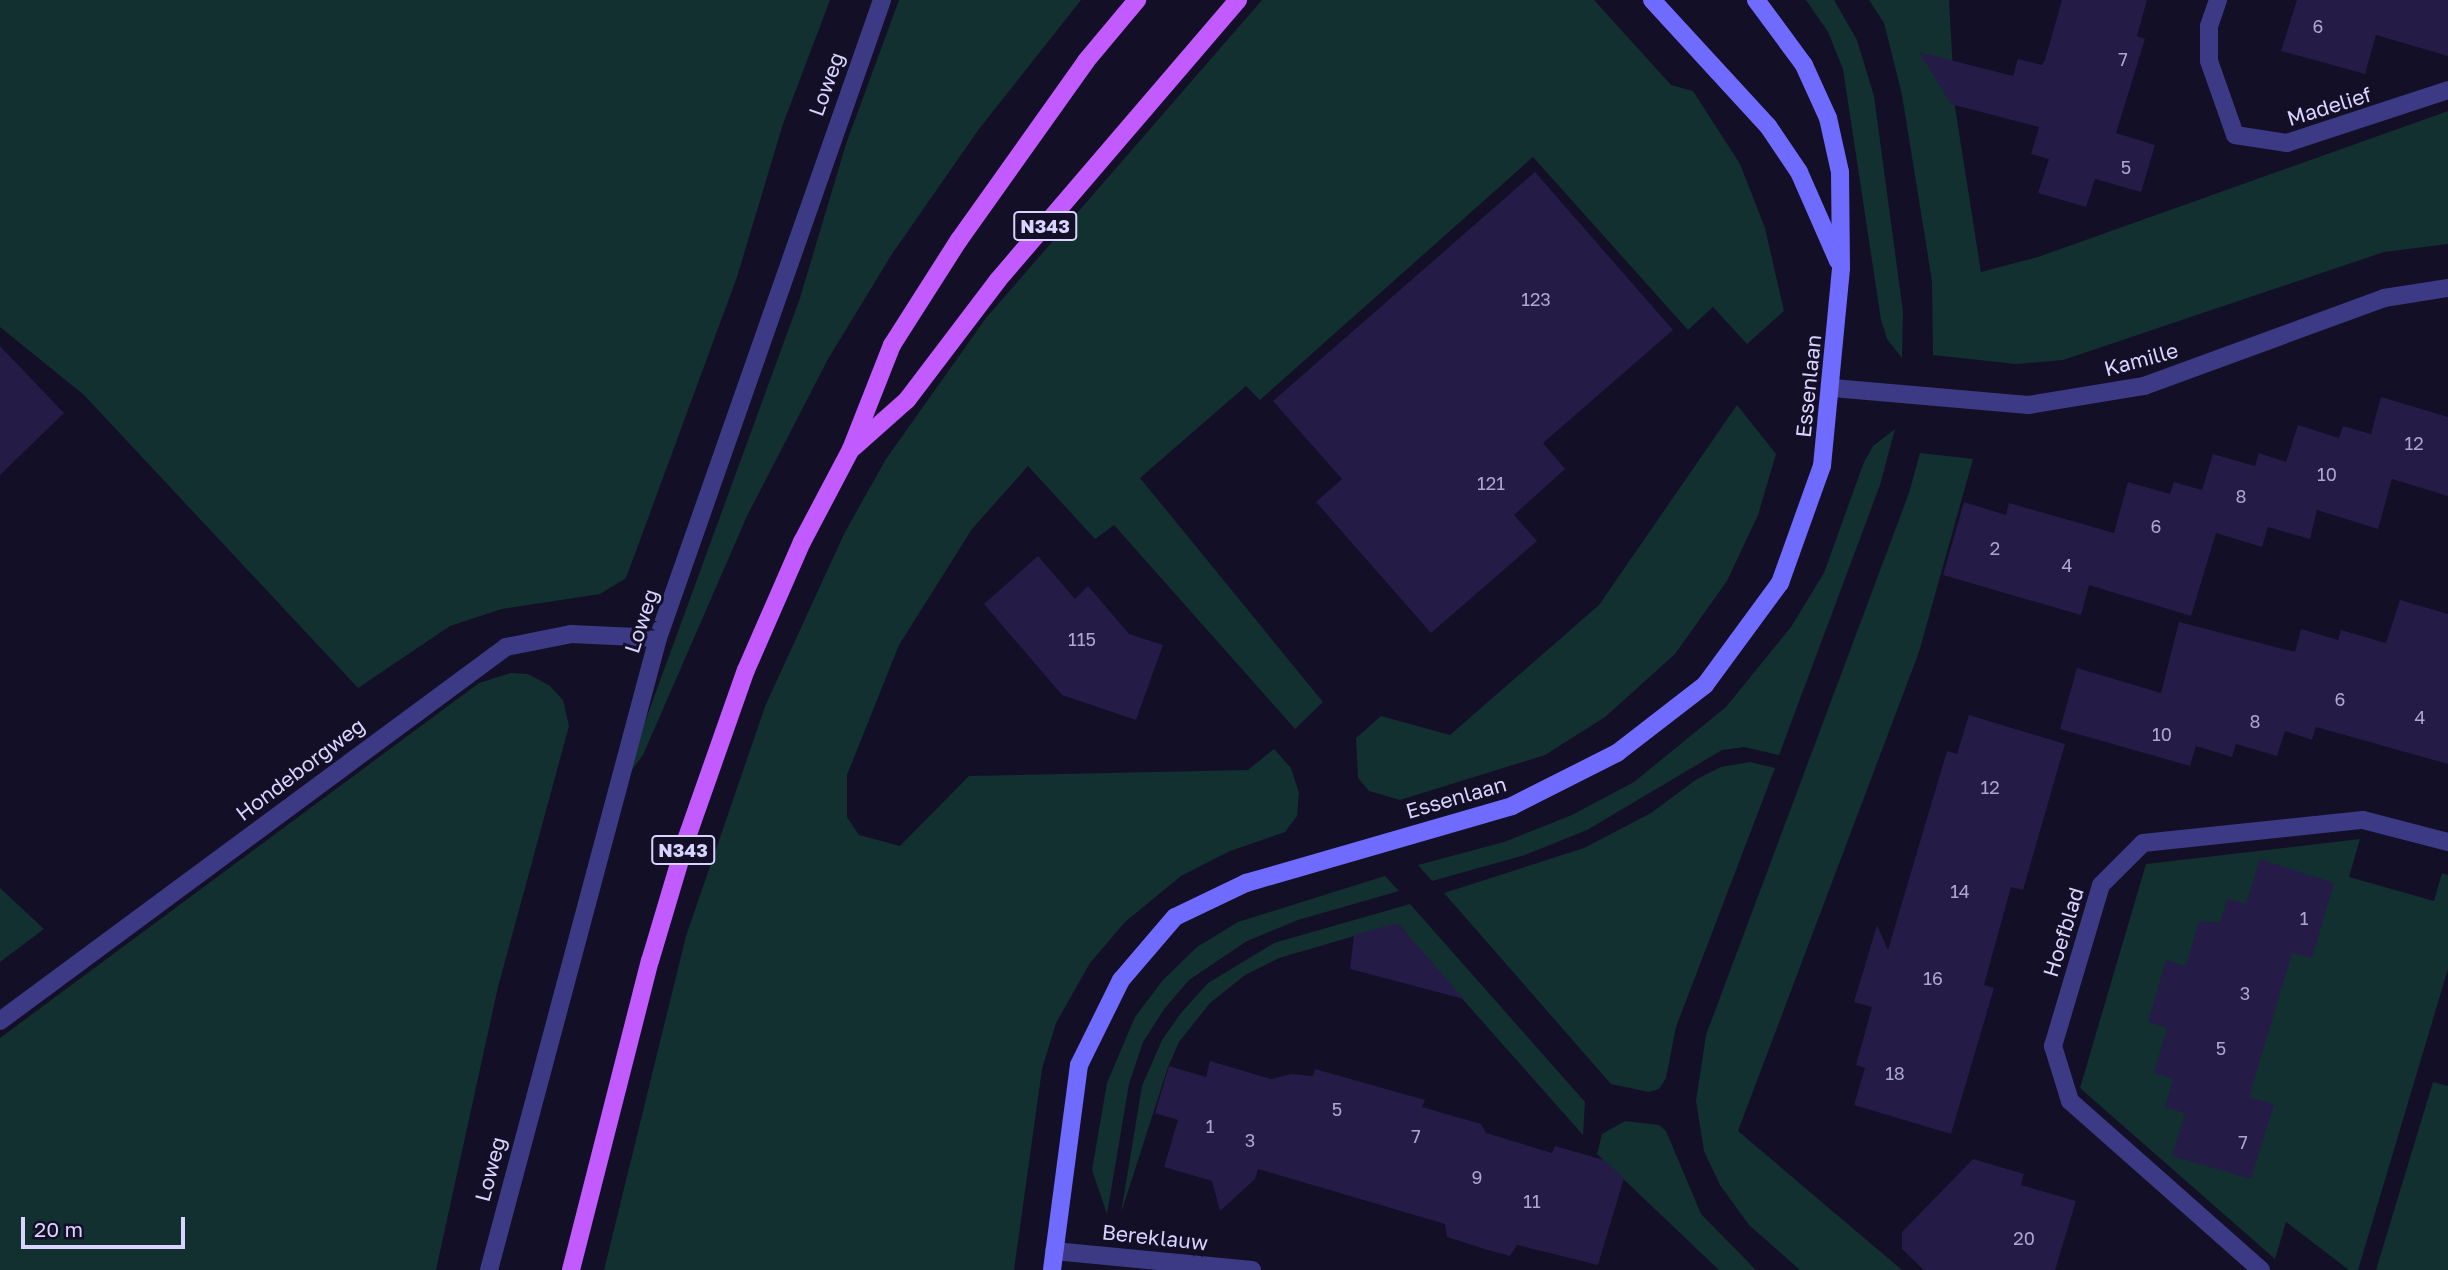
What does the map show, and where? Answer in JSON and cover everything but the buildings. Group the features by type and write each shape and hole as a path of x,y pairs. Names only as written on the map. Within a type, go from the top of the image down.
{"main road":[{"name":"N343","path":"571,1270 650,961 686,840 746,670 802,542 851,449 892,345 959,240 1086,61 1137,0"},
{"name":"N343","path":"851,449 907,400 999,280 1238,0"}],"street":[{"name":"Loweg","path":"489,1270 658,639 882,0"},
{"name":"Essenlaan","path":"1652,0 1768,126 1799,172 1841,268"},
{"name":"Essenlaan","path":"1052,1270 1079,1065 1121,980 1175,917 1246,883 1512,806 1618,753 1705,685 1780,583 1822,466 1833,388 1841,268 1840,172 1828,118 1804,65 1756,0"},
{"name":"Madelief","path":"2218,0 2209,26 2209,61 2235,135 2287,144 2448,90"},
{"name":"Kamille","path":"1833,388 2028,405 2144,386 2385,298 2448,288"},
{"name":"Hondeborgweg","path":"0,1021 506,647 571,634 658,639"},
{"name":"Hoefblad","path":"2260,1270 2070,1101 2053,1046 2101,885 2143,843 2363,821 2448,842"},
{"name":"Bereklauw","path":"1054,1251 1252,1270"}],"green space":[{"path":"0,0 830,0 783,124 737,277 626,578 600,594 502,609 450,626 358,688 84,395 0,327"},
{"path":"899,0 1081,0 979,129 892,254 828,359 747,516 643,755 623,782 800,298 846,144"},
{"path":"1262,0 1594,0 1671,85 1693,91 1740,164 1765,228 1784,311 1747,344 1713,307 1688,330 1533,157 1260,400 1246,386 1140,478 1323,702 1295,729 1114,525 1095,539 1028,466 972,529 899,645 847,775 847,817 859,835 900,846 969,776 1248,770 1274,749 1291,768 1299,793 1297,816 1285,832 1230,851 1181,876 1125,922 1090,963 1056,1023 1042,1069 1014,1270 604,1270 686,936 766,704 845,532 886,459 986,318"},
{"path":"1806,0 1834,0 1857,40 1874,96 1903,312 1902,358 1887,339 1881,320 1843,69 1828,32"},
{"path":"1869,0 1949,0 1955,107 1981,272 2038,257 2448,111 2448,244 2384,252 2063,360 2016,364 1933,355 1932,281 1902,95 1884,23"},
{"path":"1737,405 1776,454 1758,515 1727,581 1675,654 1605,717 1545,755 1400,800 1369,791 1358,778 1356,738 1381,716 1450,735 1599,605"},
{"path":"1895,429 1880,485 1779,755 1744,747 1722,750 1587,830 1525,855 1432,881 1418,865 1504,842 1572,815 1634,782 1726,707 1791,627 1824,573 1864,462 1873,446"},
{"path":"1920,453 1973,459 1919,652 1738,1131 1902,1270 1800,1270 1749,1225 1720,1185 1704,1151 1696,1101 1706,1035 1909,493"},
{"path":"511,673 528,674 550,686 563,700 569,726 498,987 436,1270 0,1270 0,1038 479,683"},
{"path":"1750,762 1775,768 1676,1027 1666,1078 1659,1089 1649,1092 1611,1084 1444,893 1584,848 1651,813 1697,779 1721,767"},
{"path":"2360,839 2349,877 2434,901 2442,873 2448,875 2448,969 2358,1270 2349,1270 2286,1222 2275,1259 2080,1088 2146,864"},
{"path":"1385,876 1399,891 1298,920 1247,941 1189,980 1165,1008 1143,1042 1129,1084 1107,1214 1092,1170 1107,1083 1135,1017 1163,980 1197,947 1238,922"},
{"path":"0,888 44,929 0,962"},
{"path":"1410,904 1585,1102 1583,1135 1396,924 1279,958 1245,975 1210,1003 1179,1042 1168,1067 1121,1213 1142,1086 1162,1040 1181,1013 1208,983 1274,943"},
{"path":"2433,1082 2448,1086 2448,1270 2376,1270"},
{"path":"1625,1121 1659,1125 1666,1131 1701,1214 1756,1270 1719,1270 1597,1154 1602,1134"}]}
